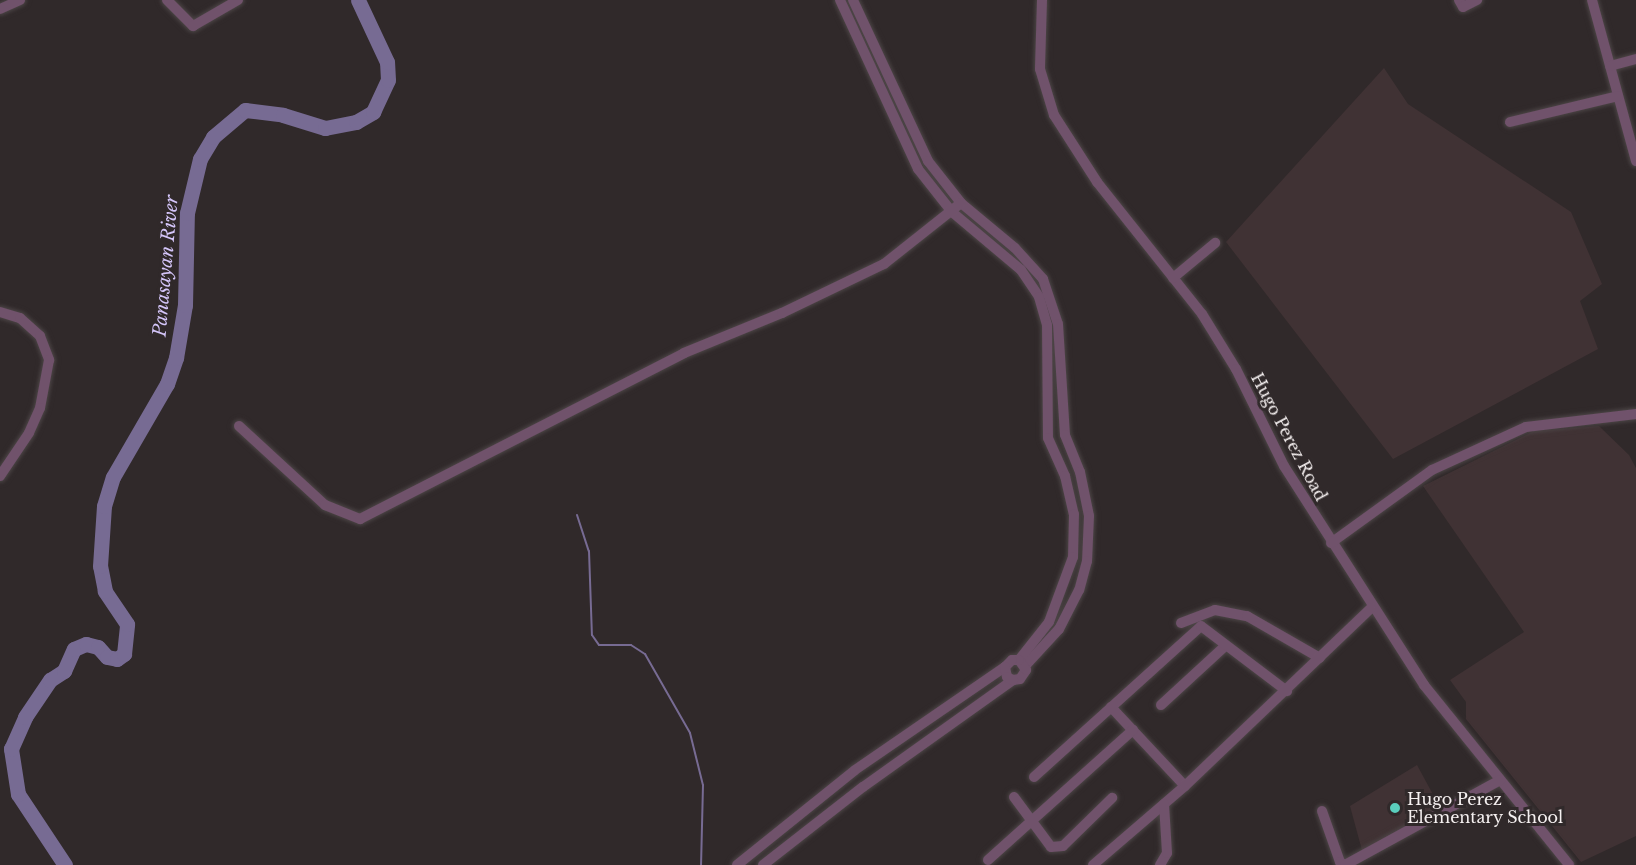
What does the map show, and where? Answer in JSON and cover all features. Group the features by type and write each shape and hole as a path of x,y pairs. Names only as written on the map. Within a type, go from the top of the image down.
{"street":[{"path":"0,9 20,0"},
{"path":"167,0 193,26 238,0"},
{"path":"763,865 799,834 1013,680 1023,677 1022,663 1048,622 1072,557 1074,514 1065,476 1048,438 1047,325 1044,295 1008,256 952,212 923,176 903,140 840,0"},
{"path":"853,0 928,161 961,203 1015,248 1044,295 1058,324 1065,435 1080,472 1089,516 1087,561 1079,590 1059,629 1022,663"},
{"name":"Hugo Perez Road","path":"1042,0 1040,69 1054,115 1097,182 1202,314 1236,369 1284,466 1371,608 1424,685 1569,865"},
{"path":"1459,0 1462,7 1477,0"},
{"path":"1592,0 1636,162"},
{"path":"1610,66 1636,59"},
{"path":"1510,122 1618,96"},
{"path":"239,426 325,505 360,519 684,353 782,313 884,264 961,203"},
{"path":"1173,278 1215,243"},
{"path":"0,312 20,318 40,336 49,360 40,408 29,433 0,476"},
{"path":"1331,543 1432,470 1526,427 1636,414"},
{"path":"1093,865 1185,786 1287,691 1371,608"},
{"path":"1181,623 1215,610 1248,615 1320,658"},
{"path":"1034,777 1201,626 1224,647 1287,691"},
{"path":"1161,705 1224,647"},
{"path":"736,865 855,770 1012,660 1022,663"},
{"path":"1005,667 1007,677 1013,680"},
{"path":"1111,707 1185,786"},
{"path":"988,860 1032,824 1133,730"},
{"path":"1322,811 1340,862 1345,865 1500,780"},
{"path":"1014,797 1051,847 1063,846 1112,798"},
{"path":"1160,865 1167,853 1164,804"}],"shaded area":[{"path":"1384,68 1408,104 1571,212 1602,284 1580,301 1598,349 1393,459 1226,242"},
{"path":"1599,426 1629,455 1636,468 1636,836 1581,862 1466,719 1466,702 1450,680 1524,632 1423,486 1534,431"},
{"name":"Hugo Perez Elementary School","path":"1417,765 1442,811 1363,854 1350,806"}],"waterway":[{"name":"Panasayan River","path":"65,865 18,794 11,749 25,717 50,680 64,671 74,649 86,644 98,647 107,657 117,659 124,654 127,624 105,591 100,566 104,506 113,477 167,384 176,358 185,305 187,213 200,159 213,137 245,110 283,115 325,128 356,122 373,112 388,80 387,62 358,0"},
{"path":"577,515 589,551 592,635 599,645 631,645 645,654 690,733 703,785 701,865"}],"place":[{"name":"Hugo Perez Elementary School","path":"1395,808"}]}
